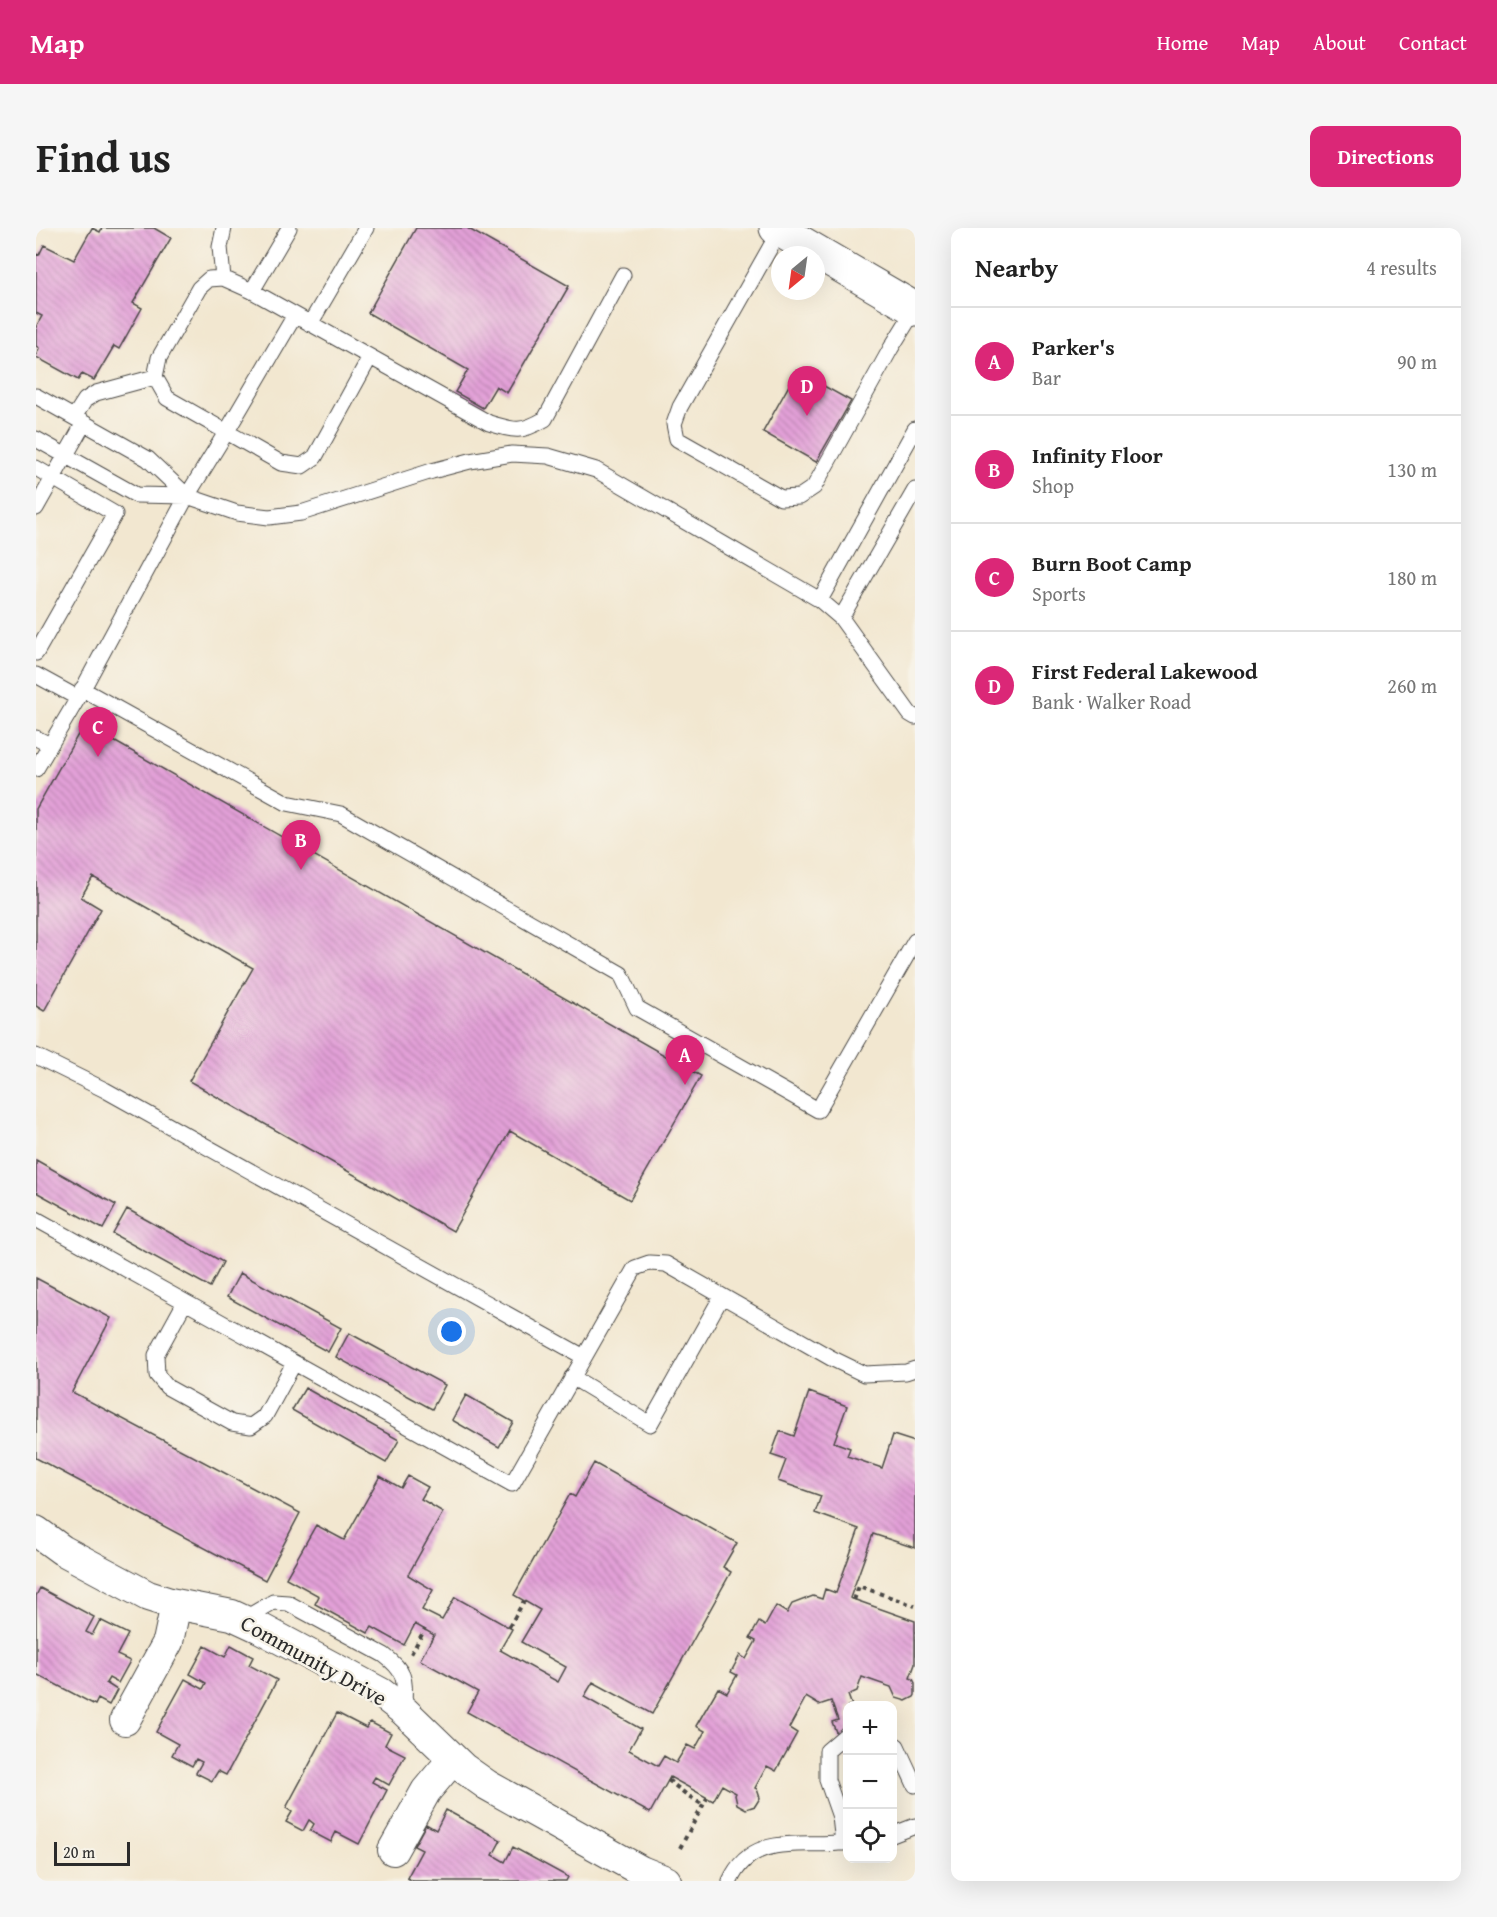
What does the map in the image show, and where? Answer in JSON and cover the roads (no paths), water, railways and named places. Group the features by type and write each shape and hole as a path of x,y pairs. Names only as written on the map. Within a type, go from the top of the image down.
{"street":[{"path":"778,229 915,309"},
{"name":"Community Drive","path":"36,1531 62,1550 124,1585 148,1596 211,1610 242,1620 381,1693 404,1711 462,1768 487,1785 641,1871 666,1881"},
{"path":"125,1720 168,1642 176,1604"},
{"path":"393,1850 426,1791 453,1759"}],"lane":[{"path":"223,278 220,247 224,228"},
{"path":"252,291 289,228"},
{"path":"310,324 366,228"},
{"path":"778,229 680,407 674,424 677,439 781,498 799,497 814,487 915,309"},
{"path":"370,357 315,458 302,466 281,463 167,398 154,377 159,358 199,288 209,279 223,278 252,291 489,423 512,430 529,428 545,419 623,275"},
{"path":"36,769 187,496 295,315"},
{"path":"36,508 65,455 85,400 96,393 154,377"},
{"path":"36,396 148,459 187,496"},
{"path":"820,600 915,429"},
{"path":"512,430 512,454"},
{"path":"36,439 136,495 187,496 237,513 269,517 301,513 432,471 512,454 548,456 596,470 820,600 841,618 910,714 915,717"},
{"path":"36,468 115,514 36,653"},
{"path":"841,618 915,490"},
{"path":"36,675 80,693 287,803 341,814 621,974 637,1008 818,1110 915,941"},
{"path":"36,738 50,745"},
{"path":"36,1056 105,1090 584,1357"},
{"path":"36,1219 512,1484 635,1268 649,1263 666,1264 831,1358 864,1374 906,1372 915,1369"},
{"path":"572,1377 650,1424 722,1296"},
{"path":"185,1302 156,1355 157,1375 167,1387 232,1423 251,1426 265,1416 294,1363"},
{"path":"843,1738 828,1751 827,1780 843,1833"},
{"path":"897,1746 915,1785"},
{"path":"897,1833 915,1826"},
{"path":"730,1881 734,1871 742,1862 761,1849 796,1843 843,1843"}],"place":[{"name":"First Federal Lakewood","path":"807,416"},
{"name":"Burn Boot Camp","path":"98,757"},
{"name":"Infinity Floor","path":"301,870"},
{"name":"Parker's","path":"685,1085"}]}
